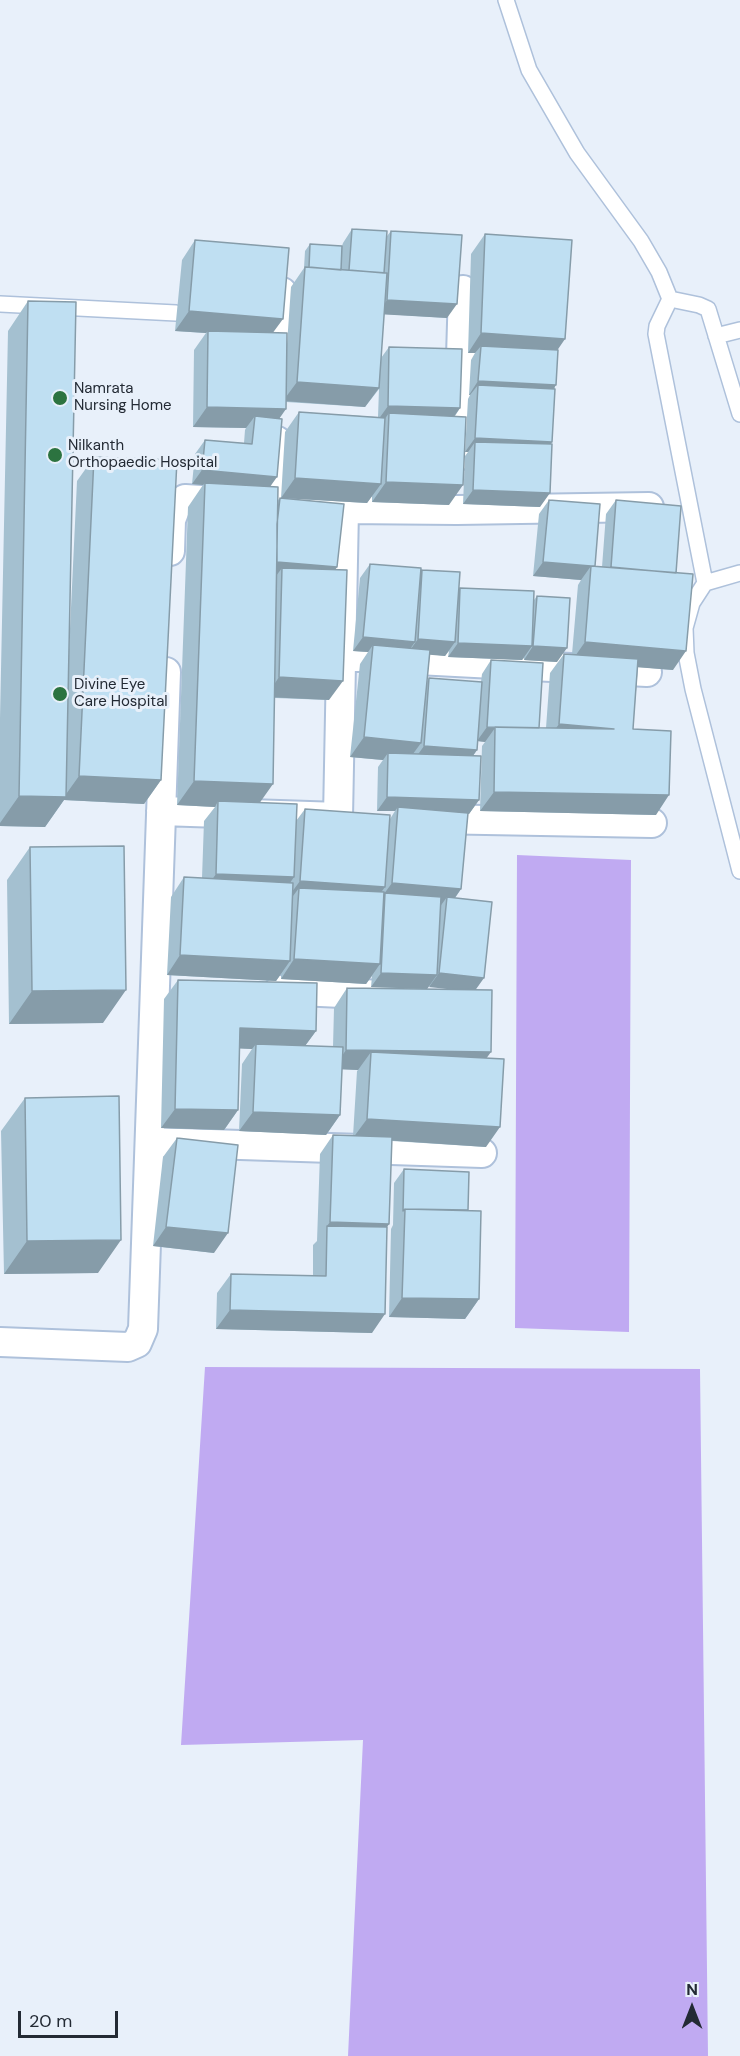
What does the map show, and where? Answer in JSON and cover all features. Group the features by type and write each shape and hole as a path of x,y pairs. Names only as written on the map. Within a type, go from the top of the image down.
{"street":[{"path":"457,510 463,290"},
{"path":"276,504 282,292"},
{"path":"169,579 171,520 176,507 185,499 344,509 657,507"},
{"path":"161,811 350,817 341,656 344,509"},
{"path":"0,1342 128,1347 137,1343 143,1329 150,1142 166,985 161,811 167,648"},
{"path":"341,656 647,672"},
{"path":"408,819 652,823"},
{"path":"249,989 403,996"},
{"path":"150,1142 482,1153"}],"lane":[{"path":"506,0 529,70 577,153 641,241 659,272 670,299 657,326 656,334 705,583"},
{"path":"670,299 708,309 740,414"},
{"path":"0,303 176,313"},
{"path":"716,336 740,330"},
{"path":"740,573 705,583 692,603 685,628 686,653 693,689 740,871"}],"shaded area":[{"path":"517,855 631,860 629,1332 515,1328"},
{"path":"205,1367 700,1369 708,2056 348,2056 363,1740 181,1745"}],"building":[{"path":"352,229 387,231 384,273 349,270"},
{"path":"391,231 462,235 457,304 387,300"},
{"path":"485,234 572,240 565,339 481,333"},
{"path":"195,240 289,248 283,319 189,311"},
{"path":"310,244 342,246 341,270 309,267"},
{"path":"305,267 387,273 379,388 297,382"},
{"path":"28,301 76,302 66,797 19,796"},
{"path":"208,331 287,333 286,409 207,407"},
{"path":"481,346 558,350 556,385 478,381"},
{"path":"389,347 462,349 460,408 388,406"},
{"path":"478,385 555,389 552,442 475,438"},
{"path":"299,412 385,418 381,484 295,478"},
{"path":"389,413 466,417 463,485 386,482"},
{"path":"255,416 282,419 277,477 202,470 205,440 252,444"},
{"path":"475,442 552,444 550,493 473,490"},
{"path":"94,457 177,460 161,780 79,776"},
{"path":"205,483 278,487 273,784 194,781"},
{"path":"280,498 344,504 337,567 277,562"},
{"path":"549,500 600,504 595,566 543,562"},
{"path":"616,500 681,506 676,573 611,567"},
{"path":"370,564 421,568 415,642 363,637"},
{"path":"591,566 693,574 686,651 585,642"},
{"path":"282,568 347,570 343,681 279,677"},
{"path":"422,570 460,572 455,642 418,639"},
{"path":"460,588 534,591 532,646 458,643"},
{"path":"537,596 570,598 567,648 533,646"},
{"path":"373,645 430,650 421,743 364,737"},
{"path":"564,654 638,659 633,729 671,731 669,795 494,792 495,727 614,729 559,724"},
{"path":"491,660 543,663 539,728 487,727"},
{"path":"429,678 482,682 477,750 424,746"},
{"path":"388,753 481,756 479,800 387,797"},
{"path":"218,801 297,804 294,877 216,874"},
{"path":"398,807 468,813 461,889 392,883"},
{"path":"305,809 390,815 385,887 300,881"},
{"path":"124,846 126,990 32,991 30,847"},
{"path":"184,877 293,883 290,961 180,955"},
{"path":"299,888 384,892 380,964 294,959"},
{"path":"385,893 441,897 437,975 381,973"},
{"path":"447,897 492,902 484,978 439,973"},
{"path":"178,980 317,983 316,1031 240,1028 238,1110 175,1109"},
{"path":"347,988 492,990 491,1052 346,1050"},
{"path":"256,1044 343,1047 340,1115 253,1112"},
{"path":"371,1052 504,1059 500,1127 367,1119"},
{"path":"119,1096 121,1240 27,1241 25,1098"},
{"path":"333,1135 392,1137 389,1224 330,1222"},
{"path":"177,1138 238,1145 228,1233 166,1227"},
{"path":"404,1169 469,1172 468,1210 405,1209 403,1211"},
{"path":"405,1209 481,1211 479,1299 402,1298"},
{"path":"327,1226 387,1227 385,1314 230,1310 231,1274 326,1276"}],"place":[{"name":"Namrata Nursing Home","path":"60,398"},
{"name":"Nilkanth Orthopaedic Hospital","path":"55,455"},
{"name":"Divine Eye Care Hospital","path":"60,694"}]}
